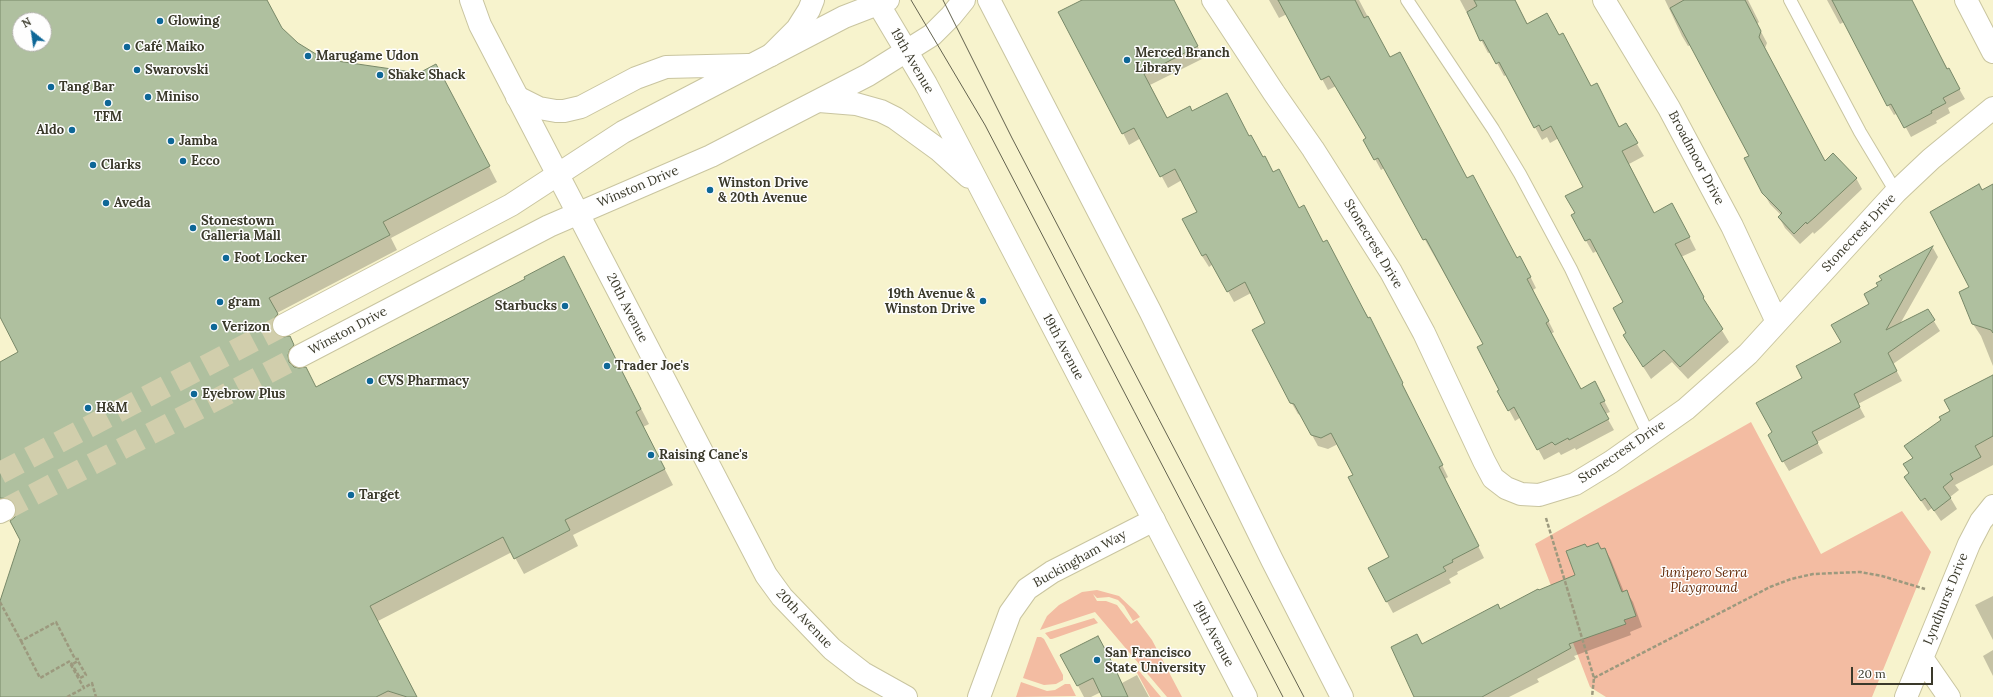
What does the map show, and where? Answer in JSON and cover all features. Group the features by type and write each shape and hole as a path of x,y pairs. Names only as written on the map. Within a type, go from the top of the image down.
{"main road":[{"name":"20th Avenue","path":"471,0 480,25 517,97 748,542 773,586 802,620 832,649 863,673 906,697"},
{"path":"771,55 797,29 809,10 813,0"},
{"name":"Winston Drive","path":"300,356 549,226 711,156 819,101 907,52 936,30 964,0"},
{"path":"989,0 1150,311 1272,560 1342,697"},
{"name":"Stonecrest Drive","path":"1213,0 1313,149 1391,272 1424,333 1493,478 1506,488 1521,494 1540,495 1575,484 1649,436 1686,409 1748,354 1896,192 1931,159 1993,108"},
{"name":"Broadmoor Drive","path":"1604,0 1672,114 1732,226 1777,322"},
{"path":"1966,0 1993,52"},
{"path":"284,325 494,215 532,193 612,138 844,17 880,1"},
{"name":"19th Avenue","path":"880,1 981,189 1246,697"},
{"path":"517,97 539,108 564,111 580,107 636,78 666,67 752,65"},
{"path":"819,101 856,104 881,111 895,118 939,150 981,189"},
{"name":"Lyndhurst Drive","path":"1906,697 1969,544 1981,521 1993,506"},
{"name":"Buckingham Way","path":"979,697 1010,613 1027,589 1052,572 1154,520"},
{"path":"1922,658 1949,697"}],"lane":[{"path":"1407,0 1493,129 1520,174 1571,269 1649,436"},
{"path":"1790,0 1860,132 1896,192"}],"path":[{"path":"1540,495 1594,678 1592,697"},
{"path":"1594,678 1770,587 1791,579 1814,574 1860,572 1904,581 1947,596"},
{"path":"0,602 40,678 70,661 74,667 80,678 86,675 78,662 71,665 84,688"},
{"path":"21,641 56,622 76,658 79,659"},
{"path":"67,697 92,683 96,697"}],"green space":[{"name":"Junipero Serra Playground","path":"1751,422 1821,554 1902,511 1931,552 1872,697 1606,697 1590,687 1535,544"},
{"path":"1097,590 1119,596 1140,617 1133,621 1124,606 1118,600 1109,597 1097,598 1093,594 1097,601 1106,601 1117,605 1131,624 1137,620 1152,640 1182,697 1167,697 1095,612 1040,630 1047,616 1059,605 1082,592"},
{"path":"1094,618 1098,623 1052,639 1050,639 1045,633"},
{"path":"1037,637 1044,639 1063,675 1063,680 1056,684 1044,685 1023,678"},
{"path":"1135,667 1161,697 1150,697 1135,669 1125,674"},
{"path":"1021,682 1047,691 1055,690 1065,684 1070,684 1076,696 1016,697"}],"building":[{"path":"0,0 267,0 282,28 298,43 319,56 337,61 419,73 436,64 490,166 383,222 390,235 269,298 278,314 273,319 273,330 278,336 290,336 294,345 290,349 288,355 289,362 294,367 306,367 316,387 525,279 524,277 564,256 641,409 636,412 665,469 565,520 570,530 514,559 503,537 370,606 417,697 407,697 388,691 376,697 0,697 0,601 20,540 10,521 15,517 15,505 11,499 0,498 0,362 18,352 0,317"},
{"path":"1082,0 1174,0 1198,46 1144,74 1167,118 1190,106 1192,111 1227,93 1249,136 1251,135 1263,157 1265,156 1273,172 1279,169 1299,208 1304,205 1323,242 1327,240 1368,318 1370,317 1403,383 1402,384 1443,465 1439,467 1479,546 1452,560 1453,562 1443,567 1446,571 1386,602 1368,568 1389,557 1348,477 1353,475 1331,433 1321,438 1311,435 1294,404 1290,403 1252,330 1265,323 1245,282 1227,292 1206,254 1202,256 1182,219 1197,212 1175,169 1160,177 1134,128 1122,134 1058,12"},
{"path":"1278,0 1355,0 1364,18 1368,16 1390,57 1400,52 1467,178 1473,175 1517,258 1520,256 1531,277 1527,279 1549,321 1546,323 1581,389 1595,381 1605,401 1600,403 1609,419 1569,440 1568,438 1555,445 1552,442 1537,450 1514,407 1508,411 1497,391 1499,390 1477,347 1483,344 1426,239 1423,240 1378,158 1374,160 1363,140 1366,138 1329,76 1321,80"},
{"path":"1474,0 1515,0 1527,24 1547,13 1559,35 1563,33 1591,86 1597,83 1619,127 1626,123 1638,143 1622,151 1654,213 1672,203 1690,237 1675,244 1704,297 1703,298 1723,329 1680,367 1664,350 1643,367 1623,335 1626,333 1613,308 1623,302 1590,239 1585,241 1571,215 1575,213 1565,196 1583,187 1551,126 1542,131 1539,125 1534,128 1499,62 1496,64 1483,40 1480,41 1467,12 1477,6"},
{"path":"1684,0 1745,0 1761,31 1759,37 1825,161 1833,153 1857,178 1815,217 1807,224 1806,222 1794,234 1778,217 1782,213 1762,193 1744,158 1749,156 1670,8"},
{"path":"1832,0 1912,0 1947,69 1949,68 1960,89 1943,98 1946,103 1931,111 1932,113 1904,128 1891,104 1887,106"},
{"path":"1979,184 1982,190 1993,184 1993,333 1991,330 1972,324 1959,292 1969,287 1930,212"},
{"path":"1933,246 1886,330 1928,309 1935,320 1888,353 1897,371 1854,394 1860,407 1812,432 1818,443 1782,462 1768,435 1772,432 1756,403 1802,378 1796,366 1841,342 1831,325 1869,304 1864,294 1878,286 1876,283 1882,280 1879,276"},
{"path":"1993,375 1993,436 1975,446 1981,457 1950,474 1953,479 1943,487 1951,498 1934,511 1925,498 1921,501 1904,477 1909,473 1903,464 1913,458 1904,446 1941,420 1939,417 1950,411 1944,400"},
{"path":"1598,543 1601,549 1605,548 1622,592 1627,590 1636,616 1624,620 1626,624 1569,644 1571,648 1482,697 1414,697 1391,647 1417,634 1422,644 1498,604 1500,609 1538,589 1539,590 1575,575 1566,551 1585,544 1587,547"},
{"path":"1098,636 1128,697 1102,697 1093,678 1077,686 1060,655"}],"tunnel":[{"path":"0,473 284,325"},
{"path":"4,510 300,356"}],"tram line":[{"path":"911,0 985,125 1283,697"},
{"path":"943,0 1012,138 1304,697"}],"place":[{"name":"Glowing","path":"160,21"},
{"name":"Café Maiko","path":"127,47"},
{"name":"Marugame Udon","path":"308,56"},
{"name":"Merced Branch Library","path":"1127,60"},
{"name":"Swarovski","path":"137,70"},
{"name":"Shake Shack","path":"380,75"},
{"name":"Tang Bar","path":"51,87"},
{"name":"Miniso","path":"148,97"},
{"name":"TFM","path":"108,103"},
{"name":"Aldo","path":"72,130"},
{"name":"Jamba","path":"171,141"},
{"name":"Ecco","path":"183,161"},
{"name":"Clarks","path":"93,165"},
{"name":"Winston Drive & 20th Avenue","path":"710,190"},
{"name":"Aveda","path":"106,203"},
{"name":"Stonestown Galleria Mall","path":"193,228"},
{"name":"Foot Locker","path":"226,258"},
{"name":"19th Avenue & Winston Drive","path":"983,301"},
{"name":"gram","path":"220,302"},
{"name":"Starbucks","path":"565,306"},
{"name":"Verizon","path":"214,327"},
{"name":"Trader Joe's","path":"607,366"},
{"name":"CVS Pharmacy","path":"370,381"},
{"name":"Eyebrow Plus","path":"194,394"},
{"name":"H&M","path":"88,408"},
{"name":"Raising Cane's","path":"651,455"},
{"name":"Target","path":"351,495"},
{"name":"San Francisco State University","path":"1097,660"}]}
